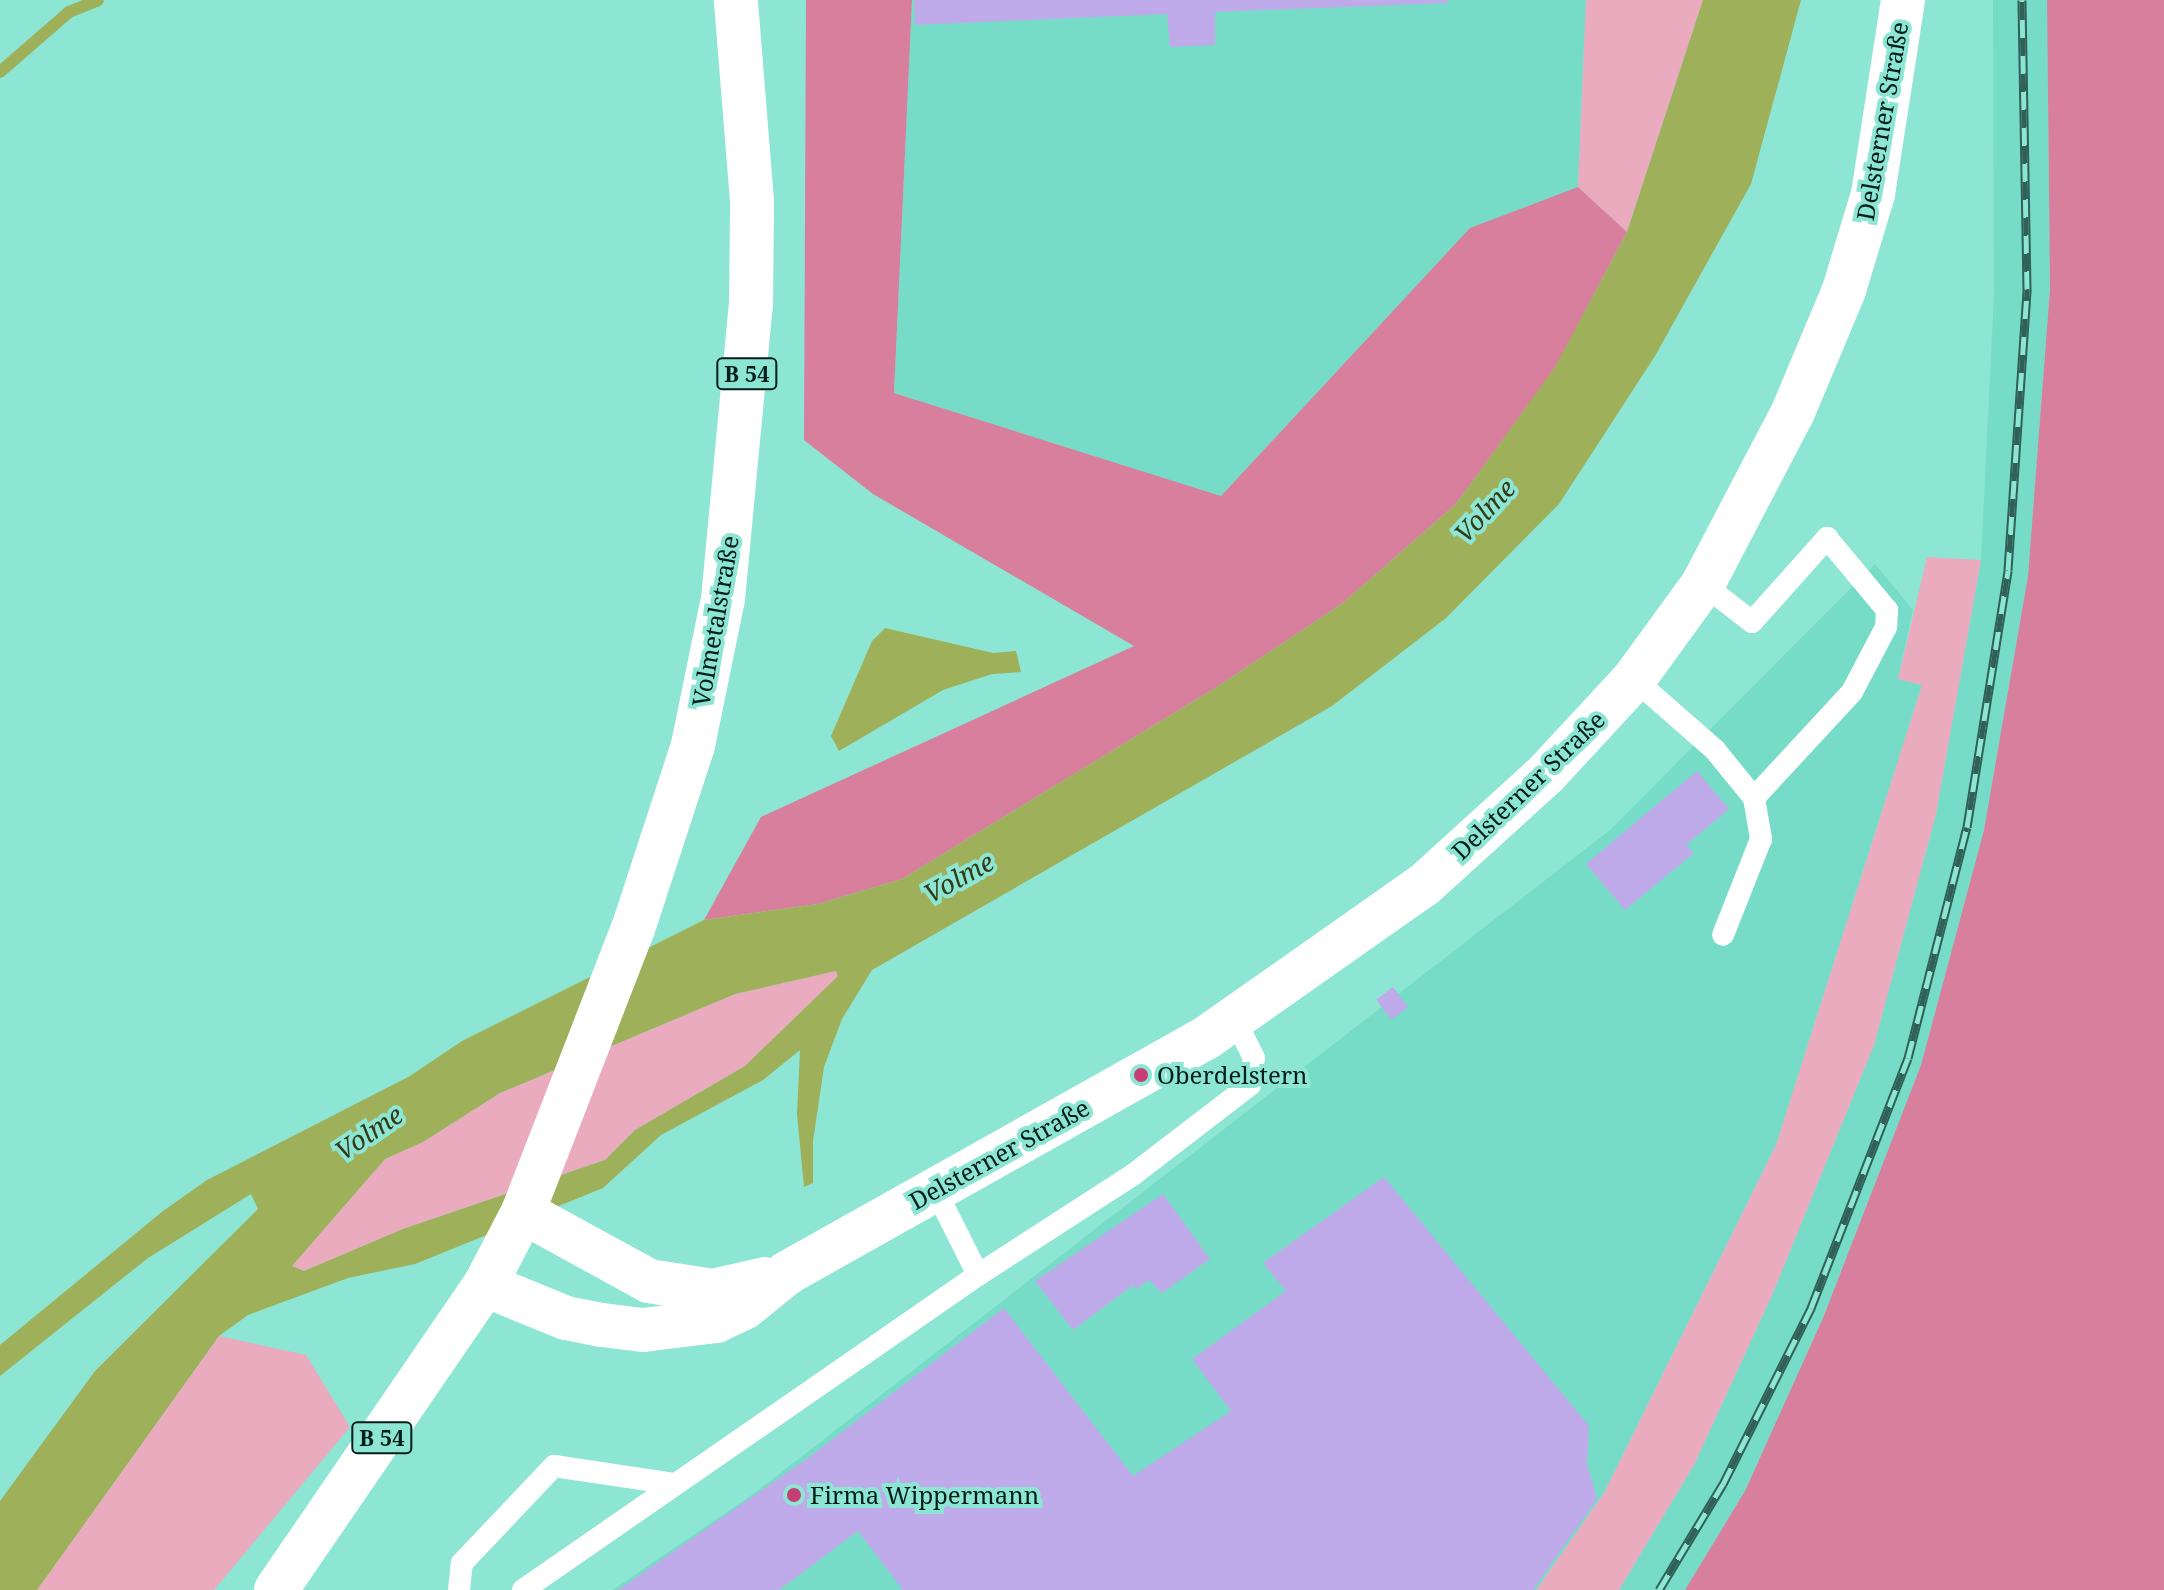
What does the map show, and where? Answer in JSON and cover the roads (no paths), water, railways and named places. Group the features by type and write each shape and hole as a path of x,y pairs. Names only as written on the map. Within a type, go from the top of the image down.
{"street":[{"name":"Volmetalstraße","path":"523,1212 633,929 693,745 723,599 744,410 752,201 736,0"},
{"name":"Delsterner Straße","path":"485,1285 566,1318 643,1330 716,1321 744,1308 787,1273 1235,1020 1424,885 1546,774 1634,679 1703,584 1793,412 1844,290 1873,194 1903,0"},
{"name":"Delsterner Straße","path":"523,1212 613,1266 690,1291 713,1291 787,1273"},
{"name":"B 54","path":"276,1590 485,1285 523,1212"}],"lane":[{"path":"1703,584 1752,622 1827,538 1887,610 1886,627 1852,692 1754,798"},
{"path":"1634,679 1715,750 1754,798 1761,839 1723,935"},
{"path":"523,1590 978,1275 1134,1174 1250,1085 1254,1058 1235,1020"},
{"path":"935,1189 978,1275"},
{"path":"459,1590 462,1563 554,1466 674,1484"}],"water":[{"name":"Volme","path":"1703,0 1801,0 1751,184 1655,356 1559,504 1446,618 1332,706 872,970 842,1019 824,1067 813,1141 813,1183 804,1187 797,1114 800,1050 763,1080 661,1135 603,1188 415,1264 348,1278 248,1315 219,1336 37,1590 0,1590 0,1501 95,1371 258,1209 251,1194 148,1258 0,1376 0,1345 163,1211 207,1180 410,1076 462,1041 704,920 818,904 902,879 1220,685 1343,603 1456,504 1555,367 1627,232","holes":["836,971 838,976 745,1066 635,1130 605,1160 403,1229 304,1271 292,1266 385,1159 423,1142 500,1093 735,994"]},
{"path":"885,628 993,653 1016,651 1021,672 992,674 943,690 839,751 831,736 872,641"}],"waterway":[{"path":"0,72 69,12 98,0"}],"railway":[{"path":"1659,1590 1723,1484 1811,1308 1908,1058 1967,827 2008,570 2027,289 2022,0"}],"place":[{"name":"Oberdelstern","path":"1141,1075"},
{"name":"Firma Wippermann","path":"794,1495"}]}
